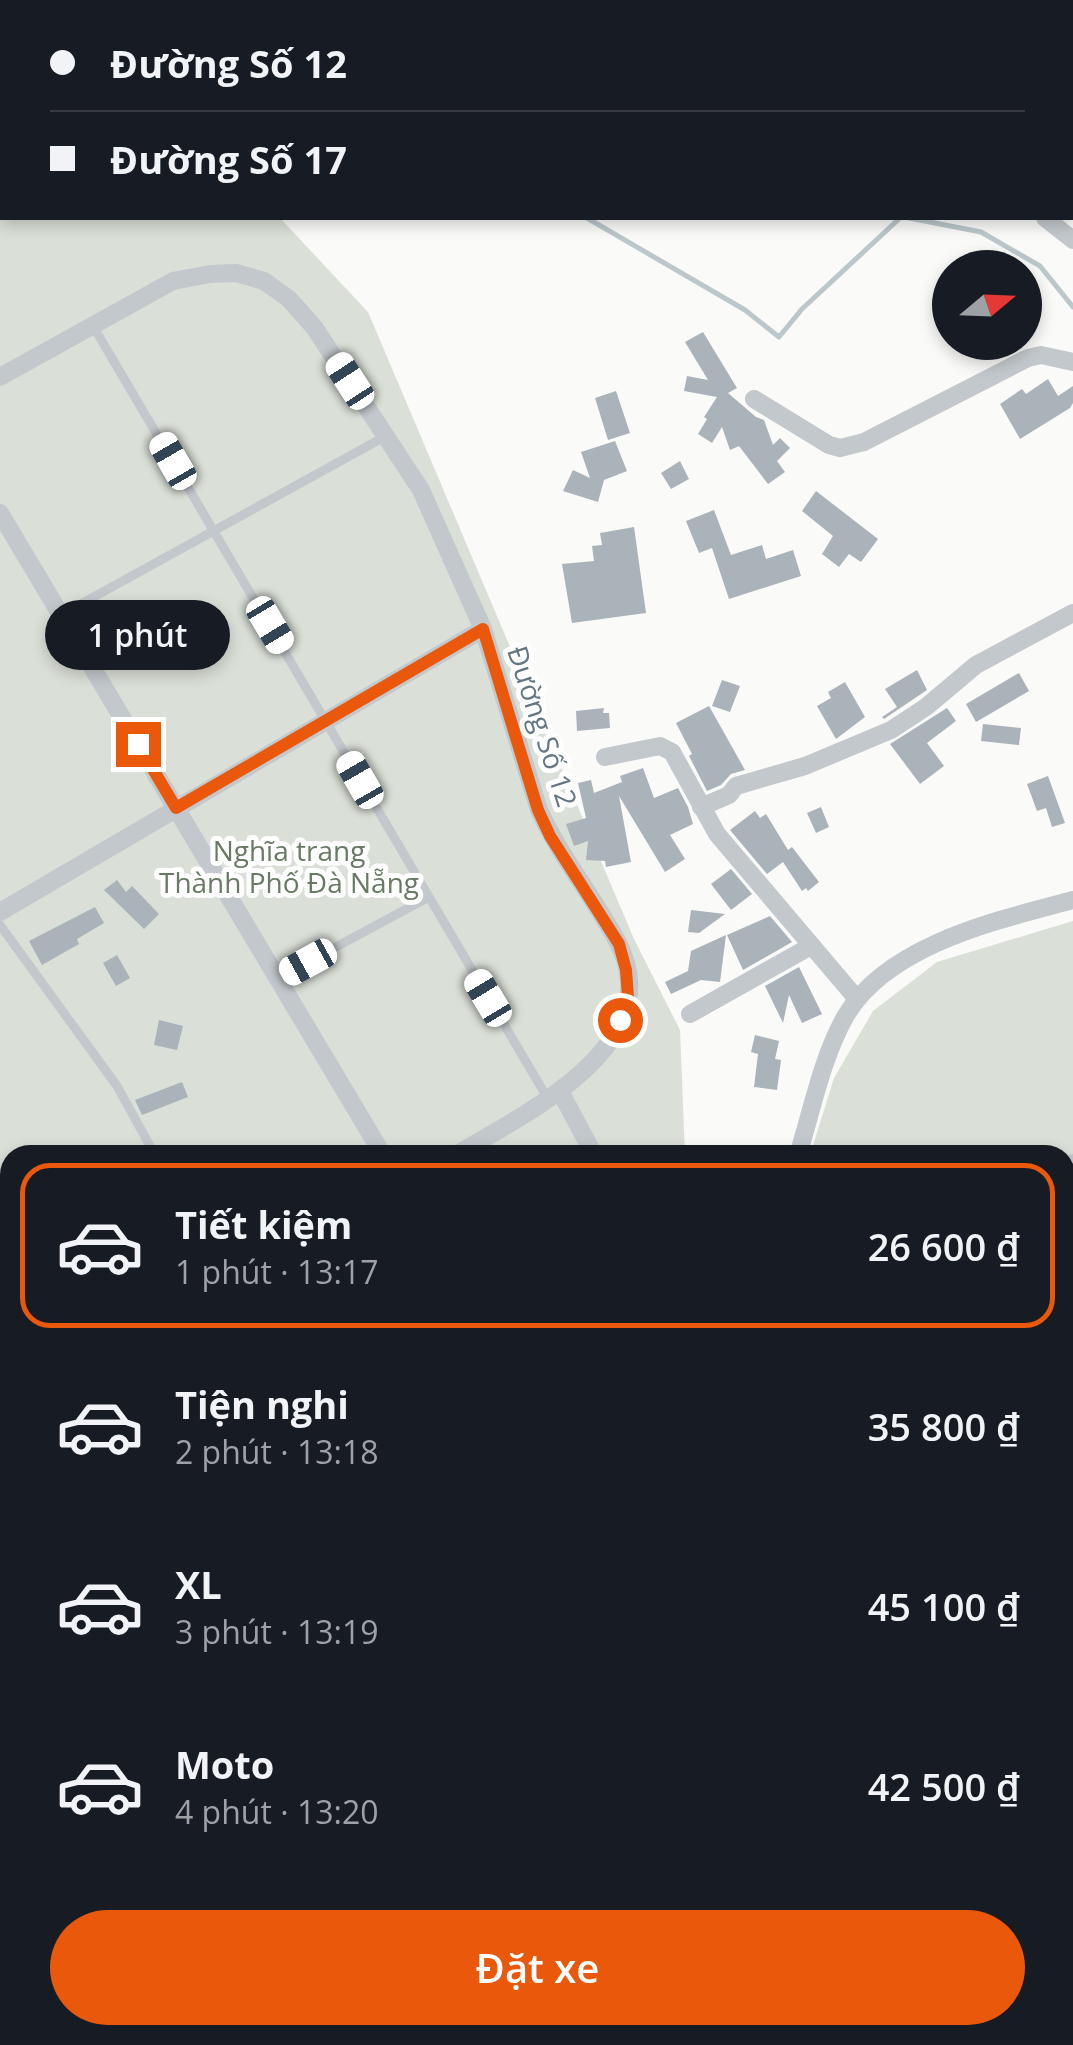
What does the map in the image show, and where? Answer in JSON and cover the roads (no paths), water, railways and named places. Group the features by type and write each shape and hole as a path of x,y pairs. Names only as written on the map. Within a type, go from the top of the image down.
{"street":[{"path":"1048,220 1073,240"},
{"name":"Đường Số 12","path":"0,378 173,282 236,273 264,281 289,299 314,327 421,490 483,629 538,810 550,836 619,944 626,970 628,997 608,1044 578,1079 472,1145"},
{"path":"754,399 840,448 864,442 1028,358 1041,355 1073,362"},
{"path":"0,513 378,1145"},
{"path":"701,808 730,795 736,786 805,766 891,730 976,665 1073,613"},
{"name":"Đường Số 12","path":"0,912 483,629"},
{"path":"605,757 660,746 672,752 717,834 857,999"},
{"path":"801,1145 835,1036 857,999 922,950 949,936 1073,900"},
{"path":"690,1014 811,946"},
{"path":"554,1095 587,1145"}],"lane":[{"path":"93,326 427,898 554,1095"},
{"path":"61,615 386,436"},
{"path":"278,978 427,898"},
{"path":"0,925 117,1086 149,1145"}],"waterway":[{"path":"590,220 745,310 779,337 802,309 898,220"},
{"path":"919,220 981,232 1040,266 1073,307"}],"park label":[{"name":"Nghĩa trang Thành Phố Đà Nẵng","path":"289,866"}]}
